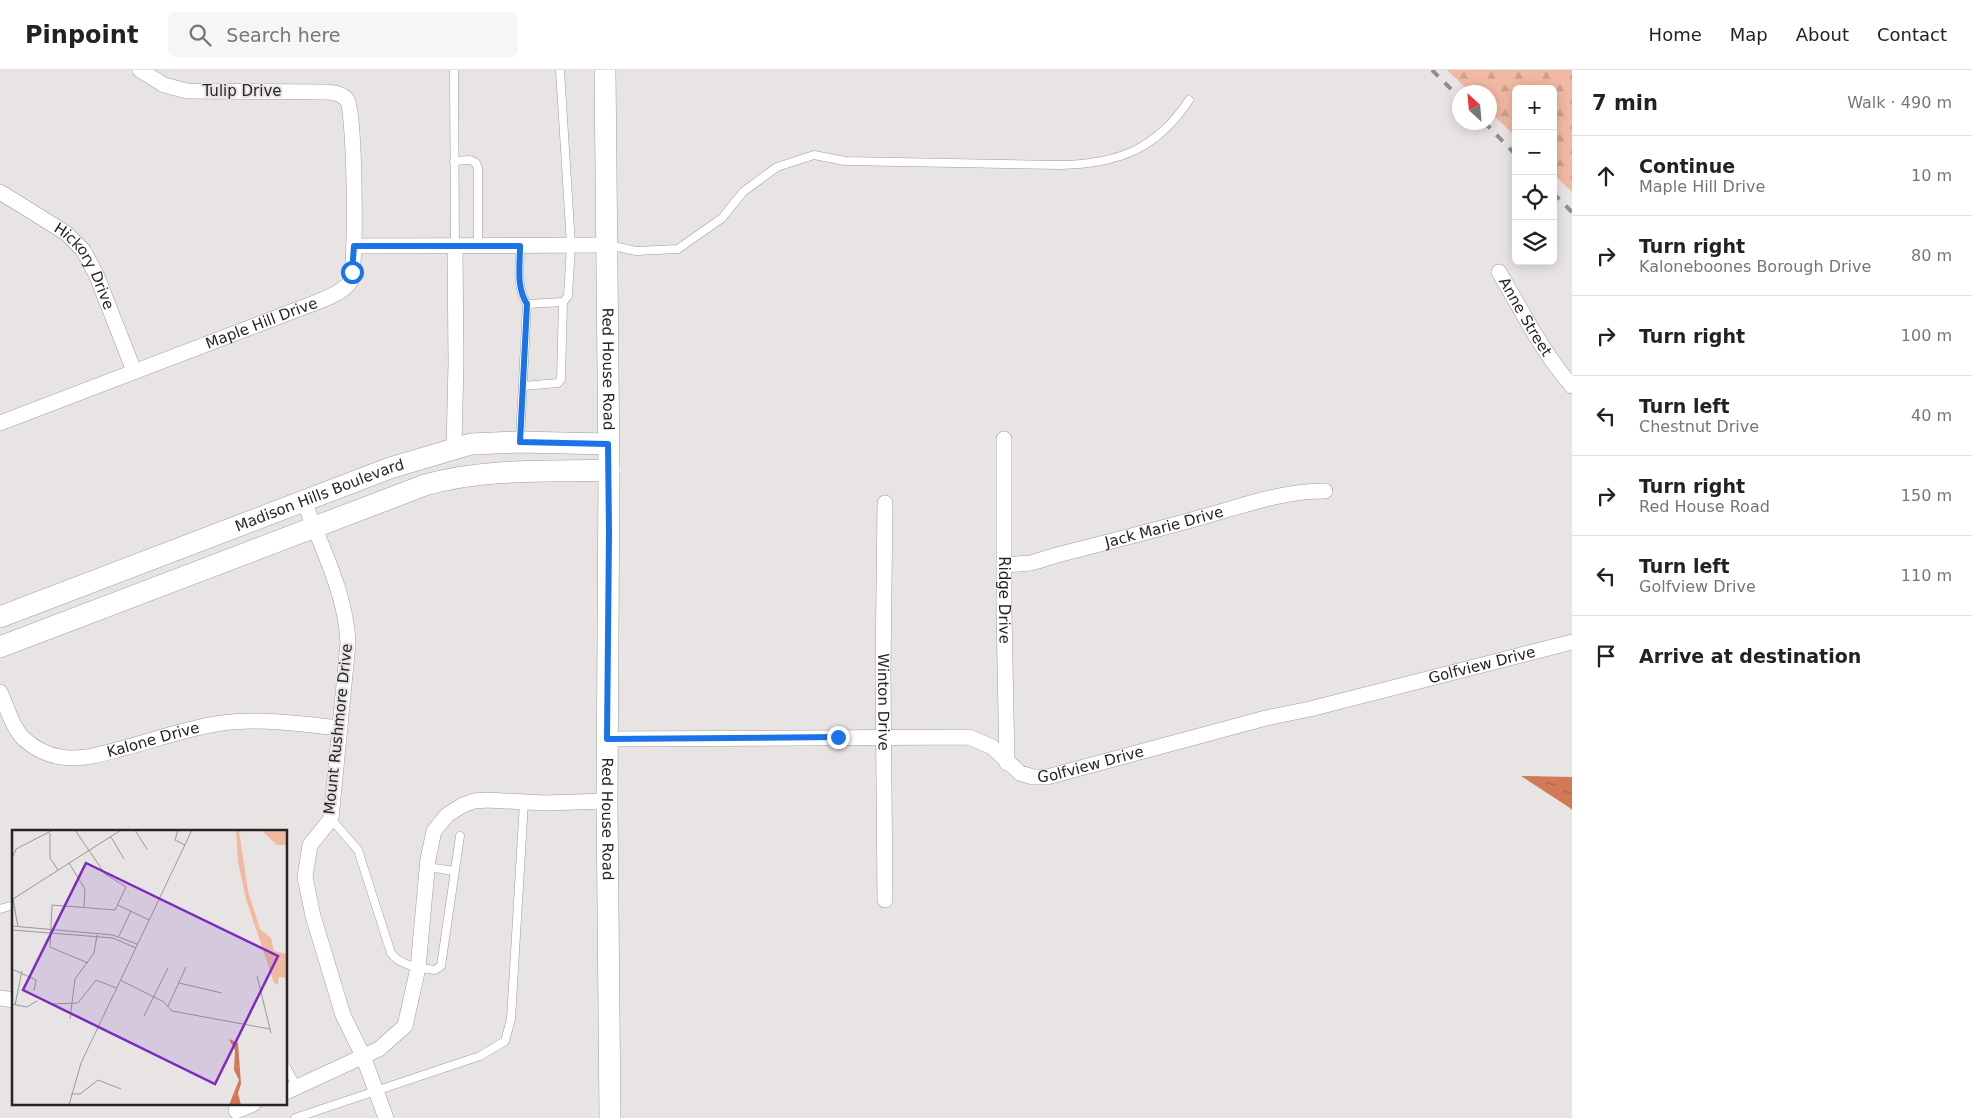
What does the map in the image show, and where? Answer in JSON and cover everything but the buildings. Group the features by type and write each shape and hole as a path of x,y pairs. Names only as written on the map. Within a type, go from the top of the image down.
{"street":[{"name":"Tulip Drive","path":"140,70 164,85 187,91 334,92 347,100"},
{"name":"Red House Road","path":"605,70 609,470 607,801 610,1118"},
{"name":"Maple Hill Drive","path":"0,423 296,310 343,290 350,282 354,246 353,140 350,107 347,100"},
{"name":"Hickory Drive","path":"0,192 66,233 83,250 96,274 134,371"},
{"path":"354,246 607,245"},
{"path":"454,448 456,362 455,246"},
{"name":"Anne Street","path":"1499,272 1542,346 1572,386"},
{"name":"Ridge Drive","path":"1004,439 1007,763"},
{"name":"Madison Hills Boulevard","path":"0,647 309,514 390,468 471,444 520,442 608,444"},
{"name":"Madison Hills Boulevard","path":"0,617 309,514 453,478 486,474 609,470"},
{"name":"Jack Marie Drive","path":"1004,565 1042,561 1054,556 1203,517 1270,497 1305,491 1324,491"},
{"name":"Winton Drive","path":"885,503 885,900"},
{"name":"Mount Rushmore Drive","path":"309,514 334,578 346,622 348,657 331,820 310,845 306,877 313,916 343,1015 363,1056 386,1118"},
{"name":"Golfview Drive","path":"607,739 838,737 884,739 969,737 992,747 1007,763 1020,773 1033,777 1047,776 1266,718 1572,642"},
{"name":"Kalone Drive","path":"0,692 16,728 23,738 48,754 62,758 106,753 195,728 233,721 252,720 340,728"},
{"path":"292,1089 379,1048 405,1026 418,968 427,867 434,831 447,815 463,805 474,801 607,801"}],"lane":[{"path":"454,70 455,246"},
{"path":"523,386 558,383 561,379 563,302 568,296 571,245 560,70"},
{"path":"607,245 636,252 678,249 722,218 743,192 777,167 814,155 845,162 1060,165 1089,164 1118,159 1160,135 1179,116 1190,100"},
{"path":"454,161 470,160 476,163 478,168 478,246"},
{"path":"520,246 519,281 521,295 527,304 520,442"},
{"path":"527,304 563,302"},
{"path":"295,1118 480,1056 505,1041 511,1020 524,802"},
{"path":"331,820 358,850 391,953 396,959 418,968 435,970 441,966 460,836"},
{"path":"427,867 455,871"},
{"path":"288,1074 292,1089"}],"green space":[{"path":"1447,70 1572,70 1572,192 1557,178 1557,85 1512,85 1512,133 1497,119 1497,85 1463,85"}],"water":[{"path":"1521,776 1572,777 1572,810 1570,808"}],"railway":[{"path":"1432,70 1452,90"},
{"path":"1492,130 1512,151"},
{"path":"1557,197 1572,212"}],"route":[{"path":"352,272 354,246 520,246 519,281 521,295 527,304 520,442 608,444 607,739 838,737"}]}
